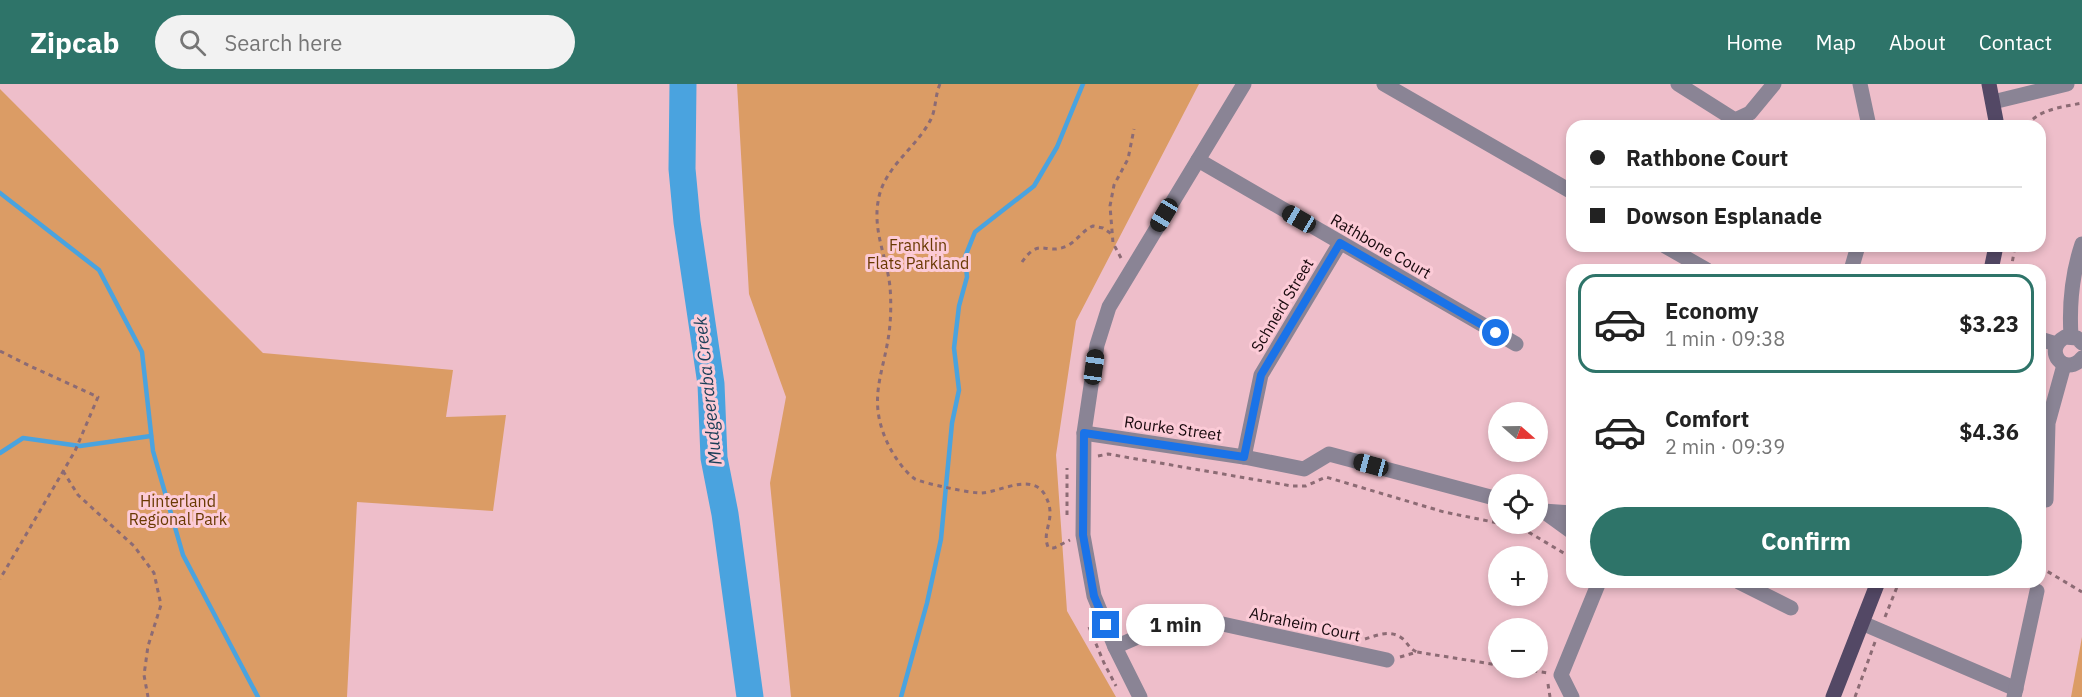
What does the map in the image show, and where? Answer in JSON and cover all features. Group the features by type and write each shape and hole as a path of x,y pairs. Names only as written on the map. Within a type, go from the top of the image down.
{"main road":[{"path":"1989,84 1996,120"},
{"path":"1833,697 1876,588"}],"street":[{"path":"1140,697 1115,647 1094,596 1074,535 1096,345 1109,307 1244,84"},
{"path":"1384,84 1566,189"},
{"path":"1678,84 1735,120 1750,113 1774,84"},
{"path":"1860,84 1868,120"},
{"path":"1993,102 2067,84"},
{"name":"Rathbone Court","path":"1198,160 1516,344"},
{"name":"Schneid Street","path":"1244,457 1261,375 1340,243"},
{"path":"2082,244 2075,267 2069,312 2076,340 2065,337 2056,344 2055,352 2058,360 2064,365 2072,366 2082,358"},
{"path":"1676,252 1696,264"},
{"path":"2046,341 2056,344"},
{"path":"2046,500 2048,423 2064,365"},
{"name":"Rourke Street","path":"1084,433 1244,457 1304,469 1329,454 1488,496"},
{"path":"1548,511 1566,512"},
{"path":"1548,515 1566,527"},
{"path":"1572,697 1561,675 1597,588"},
{"path":"1751,588 1791,608"},
{"path":"1862,623 2015,693 2037,591"},
{"name":"Abraheim Court","path":"1115,647 1186,616 1387,660"}],"path":[{"path":"940,84 932,118 917,140 891,170 878,201 877,234 890,286 890,324 876,398 879,421 896,459 914,478 924,483 980,494 1014,485 1032,486 1044,493 1052,514 1045,540 1048,548 1054,548 1074,535"},
{"path":"2031,120 2033,117 2082,103"},
{"path":"1124,262 1116,250 1110,206 1114,185 1128,159 1134,129"},
{"path":"1022,261 1033,249 1039,247 1052,250 1065,247 1093,226 1103,228 1113,235"},
{"path":"0,351 99,397 75,451 0,579"},
{"path":"1068,521 1066,486 1068,458 1084,461 1103,454 1292,486 1306,486 1326,477 1444,512 1488,520"},
{"path":"63,471 78,495 134,546 154,573 161,605 148,646 144,675 148,697"},
{"path":"1532,534 1566,554"},
{"path":"1072,549 1074,535"},
{"path":"2046,571 2082,592"},
{"path":"1089,626 1117,688"},
{"path":"1387,660 1417,652 1488,663"},
{"path":"1548,673 1561,675"}],"green space":[{"name":"Franklin Flats Parkland","path":"737,84 1199,84 1076,321 1056,455 1067,611 1116,697 791,697 770,483 786,397 749,294"},
{"name":"Hinterland Regional Park","path":"0,89 263,353 453,370 446,417 506,415 493,511 357,502 347,697 0,697"},
{"path":"2082,637 2082,697 2071,697"}],"waterway":[{"name":"Mudgeeraba Creek","path":"683,84 682,169 687,222 711,384 714,458 725,514 750,697"},
{"path":"901,697 927,603 941,539 952,423 959,390 954,348 959,306 967,277 965,257 975,232 1034,186 1057,147 1083,84"},
{"path":"0,193 99,270 142,352 153,451 183,555 258,697"},
{"path":"0,453 23,438 80,446 151,436"}],"route":[{"path":"1106,625 1094,596 1083,535 1084,433 1244,457 1261,375 1340,243 1496,333"}]}
